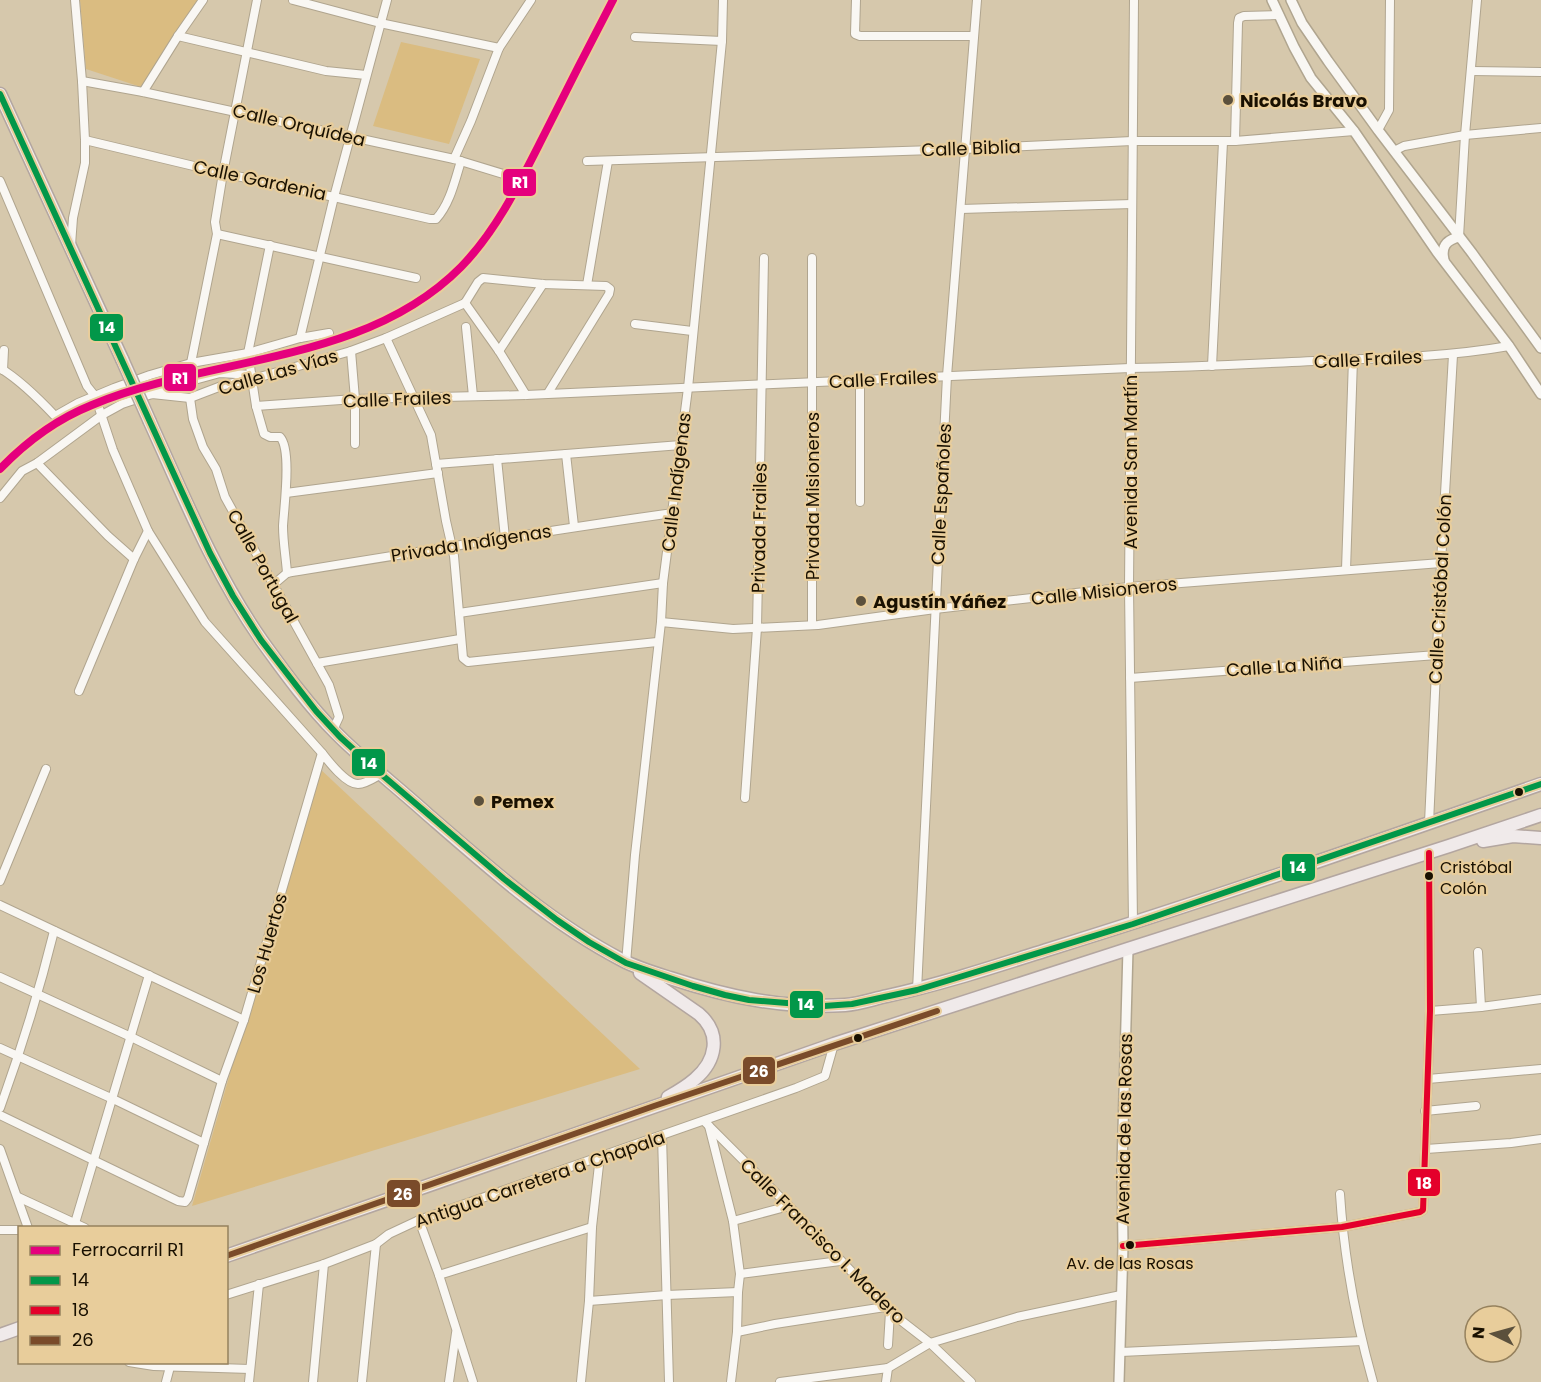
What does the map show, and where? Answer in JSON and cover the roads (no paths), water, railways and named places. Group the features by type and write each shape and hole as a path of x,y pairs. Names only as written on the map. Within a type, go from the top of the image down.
{"highway":[{"path":"0,94 210,553 233,596 261,640 309,703 333,730 381,774 525,896 588,942 626,963 706,1020 714,1043 710,1061 690,1083 654,1106"},
{"path":"626,963 725,995 771,1002 852,1004 917,990 1132,924 1540,784"},
{"path":"228,1255 834,1044 1541,815"},
{"path":"1449,846 1514,836 1541,838"},
{"path":"0,1335 18,1329"}],"street":[{"path":"70,249 85,163 82,81 75,0"},
{"path":"143,92 203,0"},
{"path":"191,363 217,234 214,222 257,0"},
{"path":"293,0 380,23 499,48"},
{"path":"300,338 349,137 387,0"},
{"path":"458,160 499,48 531,0"},
{"name":"Calle Indígenas","path":"626,963 663,583 688,388 722,40 723,0"},
{"path":"856,0 854,27 855,34 860,36 974,36"},
{"name":"Calle Españoles","path":"917,990 947,376 977,0"},
{"name":"Avenida San Martín","path":"1132,924 1129,587 1134,0"},
{"path":"1272,0 1311,78 1354,131 1541,394"},
{"path":"1291,0 1302,23 1378,130 1541,348"},
{"path":"1378,130 1389,110 1390,0"},
{"path":"1459,237 1477,0"},
{"path":"1235,141 1239,18 1278,15"},
{"path":"178,36 326,72 366,75"},
{"path":"635,37 722,40"},
{"path":"1472,71 1541,72"},
{"name":"Calle Orquídea","path":"82,81 235,111 458,160 513,177"},
{"path":"1394,151 1404,146 1465,135 1541,128"},
{"name":"Calle Biblia","path":"587,161 965,149 1132,141 1223,142 1354,131"},
{"name":"Calle Gardenia","path":"85,140 223,173 436,219 448,199 458,160"},
{"path":"1212,366 1223,142"},
{"path":"587,285 608,161"},
{"path":"0,181 87,386 95,396 113,450 148,531 205,622 342,776 352,783 362,784 381,774"},
{"path":"0,203 10,206"},
{"path":"961,209 1132,204"},
{"path":"217,234 416,278"},
{"path":"1444,260 1444,246 1447,242 1459,237"},
{"path":"270,245 248,353 256,406 264,434 270,437 280,437 285,449 286,493 283,528 288,573 274,585"},
{"name":"Privada Frailes","path":"745,798 757,628 764,258"},
{"name":"Privada Misioneros","path":"812,258 812,625"},
{"path":"526,395 500,351 465,303 478,282 483,279 606,286 610,289 548,393"},
{"path":"500,351 543,284"},
{"name":"Calle Las Vías","path":"190,398 224,385 351,351 465,303"},
{"path":"635,324 692,331"},
{"path":"466,327 473,396"},
{"name":"Calle Las Vías","path":"2,369 55,416 95,396 150,375 191,363 248,353 300,338 329,333"},
{"path":"386,338 431,435 454,556 460,639 462,655 466,661 657,642"},
{"name":"Calle Frailes","path":"256,406 355,399 526,395 1453,355 1509,346"},
{"path":"2,369 4,350"},
{"path":"351,351 355,399 355,444"},
{"name":"Calle Cristóbal Colón","path":"1429,823 1453,355"},
{"path":"1346,570 1353,359"},
{"path":"0,498 22,471 122,404 158,390 220,373 252,377"},
{"path":"860,380 860,502"},
{"path":"152,394 190,398"},
{"name":"Calle Portugal","path":"190,398 193,418 203,447 216,469 225,497 329,685 339,717 333,730"},
{"path":"286,493 497,459 681,446"},
{"path":"566,454 574,526"},
{"path":"497,459 505,538"},
{"path":"37,463 108,536 134,559"},
{"name":"Privada Indígenas","path":"288,573 574,526 673,513"},
{"path":"79,691 148,531"},
{"name":"Calle Misioneros","path":"661,622 733,628 812,625 1129,587 1441,563"},
{"path":"459,613 663,583"},
{"path":"317,663 460,639"},
{"name":"Calle La Niña","path":"1130,678 1437,655"},
{"name":"Los Huertos","path":"94,1161 178,1201 185,1202 188,1198 222,1081 244,1020 322,753"},
{"path":"0,881 46,770"},
{"path":"1123,1246 1342,1227 1423,1210 1430,1011 1429,853"},
{"path":"0,905 244,1020"},
{"path":"0,1108 19,1057 54,932"},
{"name":"Avenida de las Rosas","path":"1119,1382 1128,949"},
{"path":"1478,952 1481,1007"},
{"path":"75,1223 149,975"},
{"path":"0,977 222,1081"},
{"path":"1430,1011 1541,999"},
{"name":"Antigua Carretera a Chapala","path":"228,1294 324,1264 376,1244 388,1234 419,1220 600,1156 707,1124 796,1088 825,1076 834,1044"},
{"path":"0,1048 204,1143"},
{"path":"1428,1078 1541,1069"},
{"path":"1425,1111 1476,1107"},
{"path":"0,1115 94,1161"},
{"path":"707,1124 732,1221 740,1274 737,1332 731,1382"},
{"name":"Calle Francisco I. Madero","path":"707,1124 888,1310 930,1343 971,1382"},
{"path":"662,1136 669,1382"},
{"path":"1426,1149 1541,1139"},
{"path":"0,1149 28,1226"},
{"path":"581,1382 589,1301 592,1227 600,1156"},
{"path":"1340,1194 1342,1227 1362,1341 1373,1382"},
{"path":"18,1197 82,1226"},
{"path":"732,1221 789,1206"},
{"path":"419,1220 473,1382"},
{"path":"439,1275 592,1227"},
{"path":"0,1230 18,1230"},
{"path":"362,1382 376,1244"},
{"path":"740,1274 840,1261"},
{"path":"313,1382 324,1264"},
{"path":"249,1382 259,1284"},
{"path":"589,1301 738,1292"},
{"path":"780,1382 888,1368 930,1343 1017,1317 1121,1295"},
{"path":"737,1332 775,1324 888,1310 888,1346"},
{"path":"449,1382 456,1328"},
{"path":"1121,1353 1362,1341"},
{"path":"142,1364 250,1369"},
{"path":"166,1382 170,1364"},
{"path":"886,1382 888,1368"}],"rail line":[{"name":"R1","path":"0,469 43,432 92,405 138,389 333,341 379,323 422,299 461,267 498,220 613,0"}],"place":[{"name":"Nicolás Bravo","path":"1228,100"},
{"name":"Agustín Yáñez","path":"861,601"},
{"name":"Pemex","path":"479,801"},
{"name":"Cristóbal Colón","path":"1429,876"},
{"name":"Av. de las Rosas","path":"1130,1245"}]}
